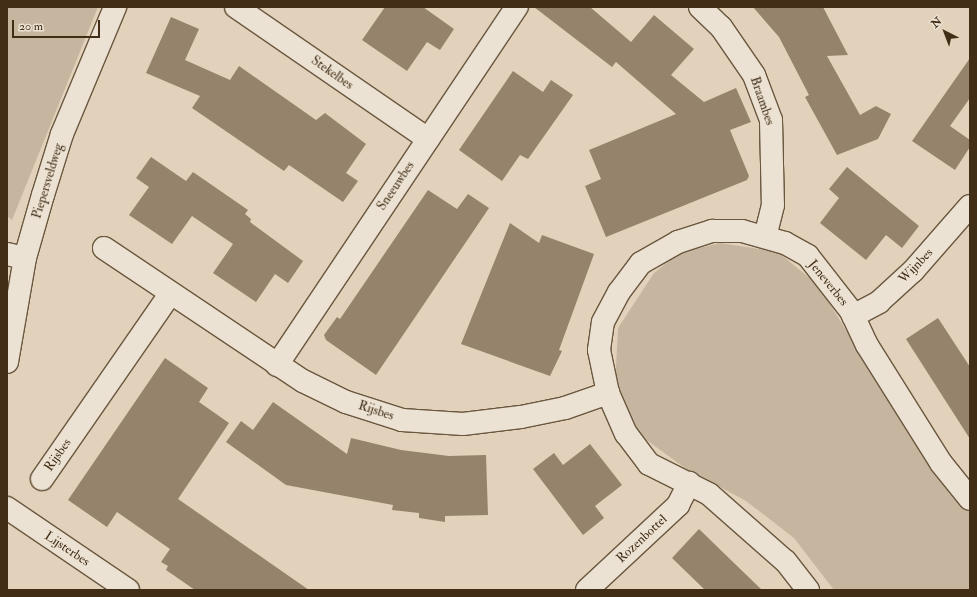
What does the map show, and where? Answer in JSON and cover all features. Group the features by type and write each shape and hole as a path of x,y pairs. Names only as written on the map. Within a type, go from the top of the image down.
{"street":[{"name":"Piepersveldweg","path":"7,362 16,256 62,134 115,7"},
{"name":"Stekelbes","path":"236,7 428,139"},
{"name":"Sneeuwbes","path":"277,365 517,7"},
{"name":"Braambes","path":"700,7 721,27 754,75 771,120 773,205 766,236"},
{"name":"Wijnbes","path":"853,316 879,302 914,271 970,206"},
{"name":"Jeneverbes","path":"808,590 785,561 744,523 689,483 649,464 626,434 608,393 599,350 603,322 619,292 641,263 678,242 712,231 742,231 766,236 808,256 830,281 853,316 941,463 968,494"},
{"name":"Rijsbes","path":"104,248 277,365 346,402 402,420 463,424 521,417 565,408 608,393"},
{"name":"Rijsbes","path":"42,479 170,294"},
{"name":"Rozenbottel","path":"587,590 678,505 689,483"},
{"name":"Lijsterbes","path":"7,508 128,590"}],"shaded area":[{"path":"7,7 98,7 12,220 7,216"},
{"path":"720,243 778,252 818,285 928,462 970,512 970,590 834,590 794,538 746,501 685,468 641,436 615,386 618,328 654,273 679,253"}],"building":[{"path":"385,7 423,7 454,29 440,50 427,42 407,71 362,40"},
{"path":"534,7 590,7 631,42 654,15 694,49 671,75 704,102 736,88 751,122 730,130 749,176 747,180 606,237 585,186 601,179 589,150 676,114 616,62 612,67"},
{"path":"753,7 823,7 848,55 827,56 860,115 876,106 891,114 878,139 837,155 805,97 809,95 779,37"},
{"path":"171,17 199,29 185,60 230,80 239,66 316,120 325,113 366,144 346,173 358,181 343,202 289,165 284,171 192,108 200,96 146,73"},
{"path":"970,58 970,98 950,126 970,140 970,147 955,170 912,141"},
{"path":"513,71 543,92 551,80 573,95 528,159 520,155 502,181 459,150"},
{"path":"151,157 186,181 193,172 248,210 245,214 251,219 250,222 303,261 288,283 275,274 256,302 213,273 233,244 192,216 172,244 129,215 149,187 136,178"},
{"path":"847,167 919,226 902,248 886,235 866,260 820,223 839,198 829,189"},
{"path":"428,190 457,209 468,194 489,208 376,375 326,340 324,335 337,317 340,319"},
{"path":"510,223 539,243 542,235 594,254 559,350 562,351 550,376 461,344"},
{"path":"938,318 970,367 970,439 906,339"},
{"path":"165,358 208,388 199,402 229,423 178,499 309,590 195,590 166,570 168,566 161,562 170,549 117,512 107,527 68,500"},
{"path":"273,402 347,454 351,438 401,450 449,456 486,455 488,515 445,516 445,522 419,518 419,513 392,510 393,505 286,485 226,442 241,421 253,430"},
{"path":"590,444 622,485 595,506 604,518 583,535 533,469 554,453 563,465"},
{"path":"699,529 762,590 705,590 672,558"}]}
